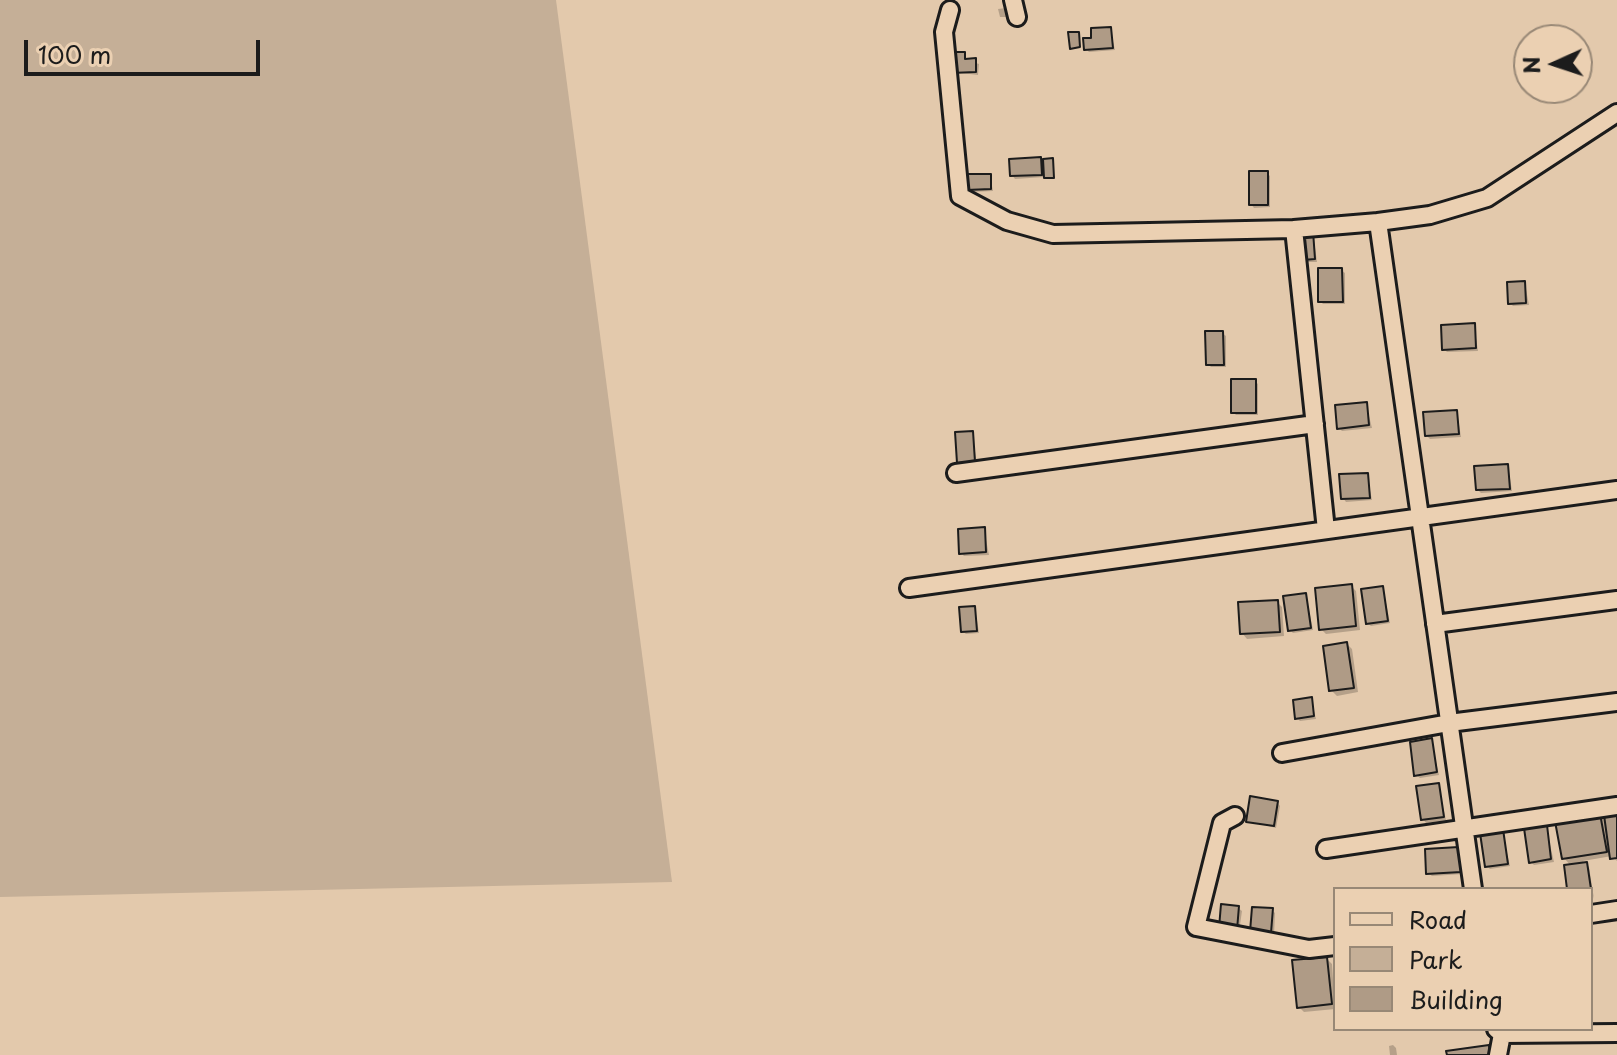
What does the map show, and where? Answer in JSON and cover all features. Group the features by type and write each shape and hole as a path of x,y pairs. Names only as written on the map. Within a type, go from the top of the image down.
{"street":[{"path":"1013,0 1017,17"},
{"path":"950,10 944,32 960,196 1007,221 1053,234 1294,229 1430,215 1487,198 1617,113"},
{"path":"1378,222 1473,887"},
{"path":"1294,229 1326,530"},
{"path":"956,473 1315,424"},
{"path":"909,588 1617,490"},
{"path":"1435,624 1617,600"},
{"path":"1282,753 1449,723 1617,702"},
{"path":"1326,849 1617,806"},
{"path":"1235,816 1222,823 1196,927 1309,949 1333,946"},
{"path":"1593,914 1617,910"},
{"path":"1498,1055 1499,1032 1617,1033"}],"green space":[{"path":"0,0 556,0 672,882 0,897"}],"building":[{"path":"1111,27 1113,48 1084,50 1083,38 1091,38 1091,28"},
{"path":"1068,32 1079,32 1080,47 1070,49"},
{"path":"951,52 965,52 965,59 976,58 976,72 951,73"},
{"path":"1041,157 1042,175 1010,176 1009,159"},
{"path":"1053,158 1054,178 1044,178 1043,159"},
{"path":"1249,171 1268,171 1268,205 1249,205"},
{"path":"965,174 991,174 991,189 966,190"},
{"path":"1313,231 1315,259 1303,260 1301,232"},
{"path":"1318,268 1342,268 1343,302 1318,302"},
{"path":"1525,281 1526,303 1508,304 1507,282"},
{"path":"1475,323 1476,348 1442,350 1441,325"},
{"path":"1205,331 1223,331 1224,365 1206,365"},
{"path":"1231,379 1256,379 1256,413 1231,413"},
{"path":"1367,402 1369,425 1337,429 1335,405"},
{"path":"1457,410 1459,434 1425,436 1423,412"},
{"path":"973,431 975,462 957,463 955,432"},
{"path":"1508,464 1510,489 1476,490 1474,466"},
{"path":"1368,473 1370,498 1341,499 1339,474"},
{"path":"985,527 986,552 959,554 958,529"},
{"path":"1352,584 1356,626 1319,630 1315,588"},
{"path":"1383,586 1388,621 1366,624 1361,589"},
{"path":"1306,593 1311,628 1288,631 1283,596"},
{"path":"1278,600 1280,632 1240,634 1238,602"},
{"path":"975,606 977,631 961,632 959,607"},
{"path":"1347,642 1354,688 1329,691 1323,646"},
{"path":"1312,697 1314,716 1295,719 1293,700"},
{"path":"1432,738 1437,772 1414,776 1410,742"},
{"path":"1439,783 1444,817 1421,820 1416,786"},
{"path":"1250,796 1278,801 1274,826 1246,822"},
{"path":"1599,808 1607,852 1562,859 1554,816"},
{"path":"1617,813 1617,858 1610,859 1604,815"},
{"path":"1547,825 1551,859 1529,863 1524,828"},
{"path":"1503,829 1508,864 1485,867 1480,833"},
{"path":"1459,847 1461,872 1426,874 1425,849"},
{"path":"1587,862 1591,887 1567,887 1564,865"},
{"path":"1221,904 1239,906 1237,930 1219,928"},
{"path":"1252,907 1273,908 1271,933 1250,932"},
{"path":"1327,957 1332,1004 1297,1008 1292,960"},
{"path":"1489,1045 1490,1055 1447,1055 1446,1051"}]}
